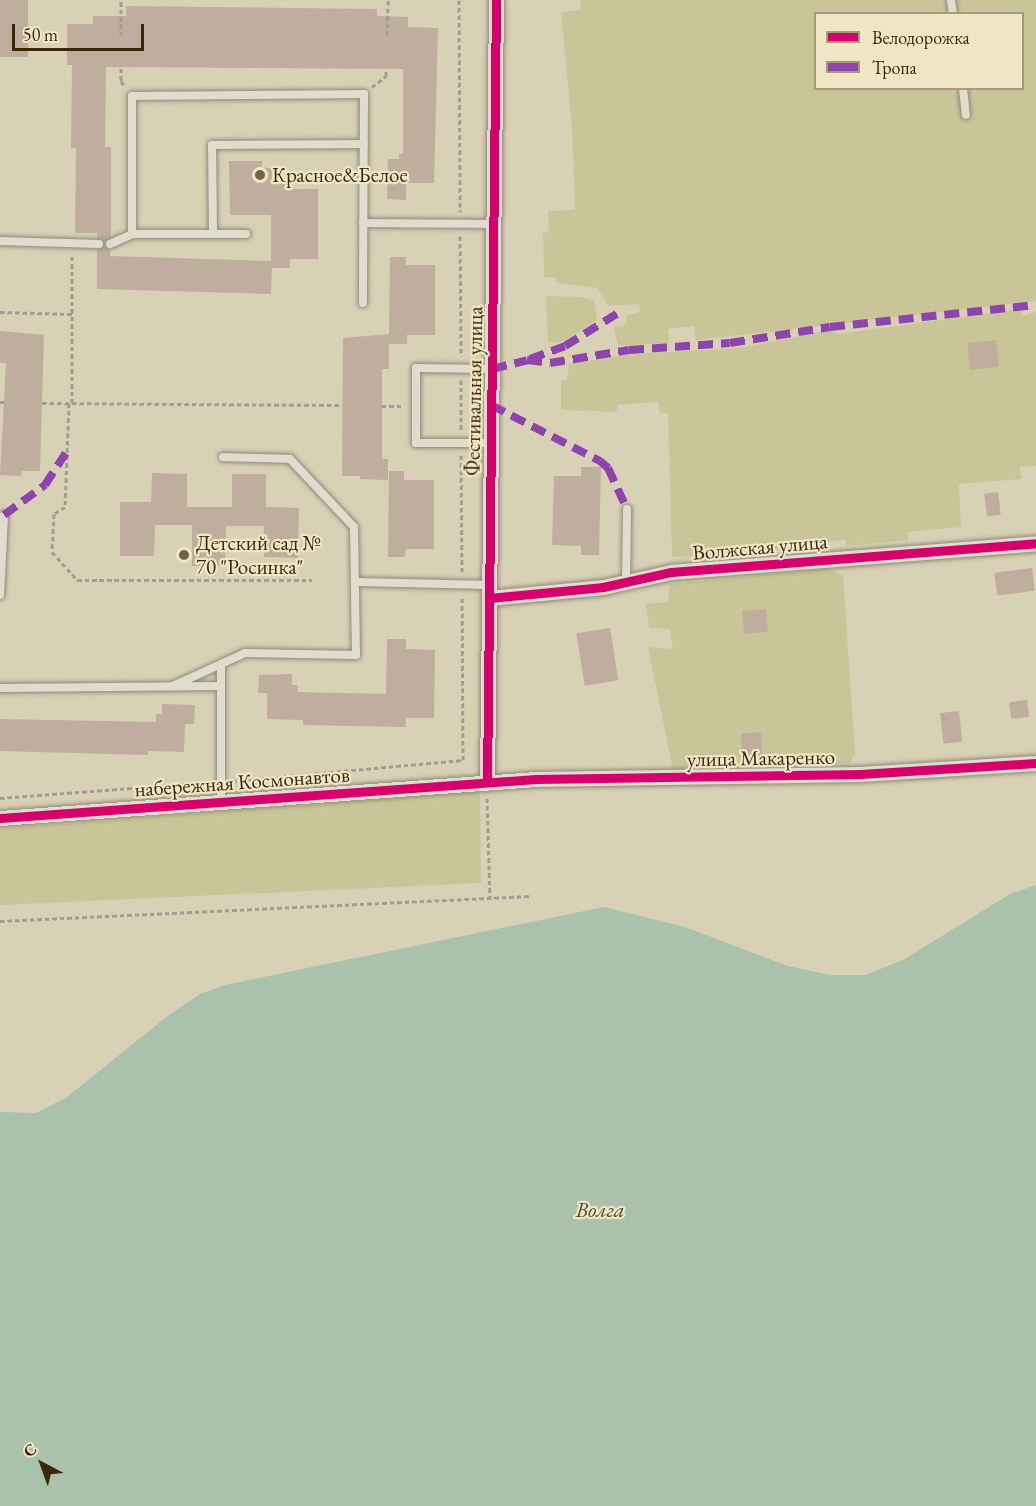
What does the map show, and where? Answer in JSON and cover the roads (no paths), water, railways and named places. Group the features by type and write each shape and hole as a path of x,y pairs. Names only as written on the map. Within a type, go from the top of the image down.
{"street":[{"name":"Фестивальная улица","path":"487,782 496,0"},
{"name":"Волжская улица","path":"489,592 626,582 671,572 1036,543"},
{"name":"улица Макаренко","path":"487,782 860,774 1036,763"},
{"name":"набережная Космонавтов","path":"0,818 487,782"}],"lane":[{"path":"963,90 966,115"},
{"path":"132,234 132,96 364,94 363,303"},
{"path":"213,234 212,145 364,144"},
{"path":"363,223 494,224"},
{"path":"111,244 132,234 246,234"},
{"path":"0,241 99,244"},
{"path":"491,444 416,443 416,368 492,369"},
{"path":"173,686 245,653 356,656 357,582 354,527 290,459 223,457"},
{"path":"626,582 627,508"},
{"path":"0,595 4,515"},
{"path":"357,582 462,586 489,592"},
{"path":"221,664 221,801"},
{"path":"0,688 221,686"}],"water":[{"name":"Волга","path":"1036,885 1036,1506 0,1506 0,1112 36,1113 67,1097 165,1018 200,994 225,985 604,907 685,927 788,966 830,975 865,975 903,960 1010,894"}],"place":[{"name":"Красное&Белое","path":"260,175"},
{"name":"Детский сад № 70 \"Росинка\"","path":"184,555"}]}
